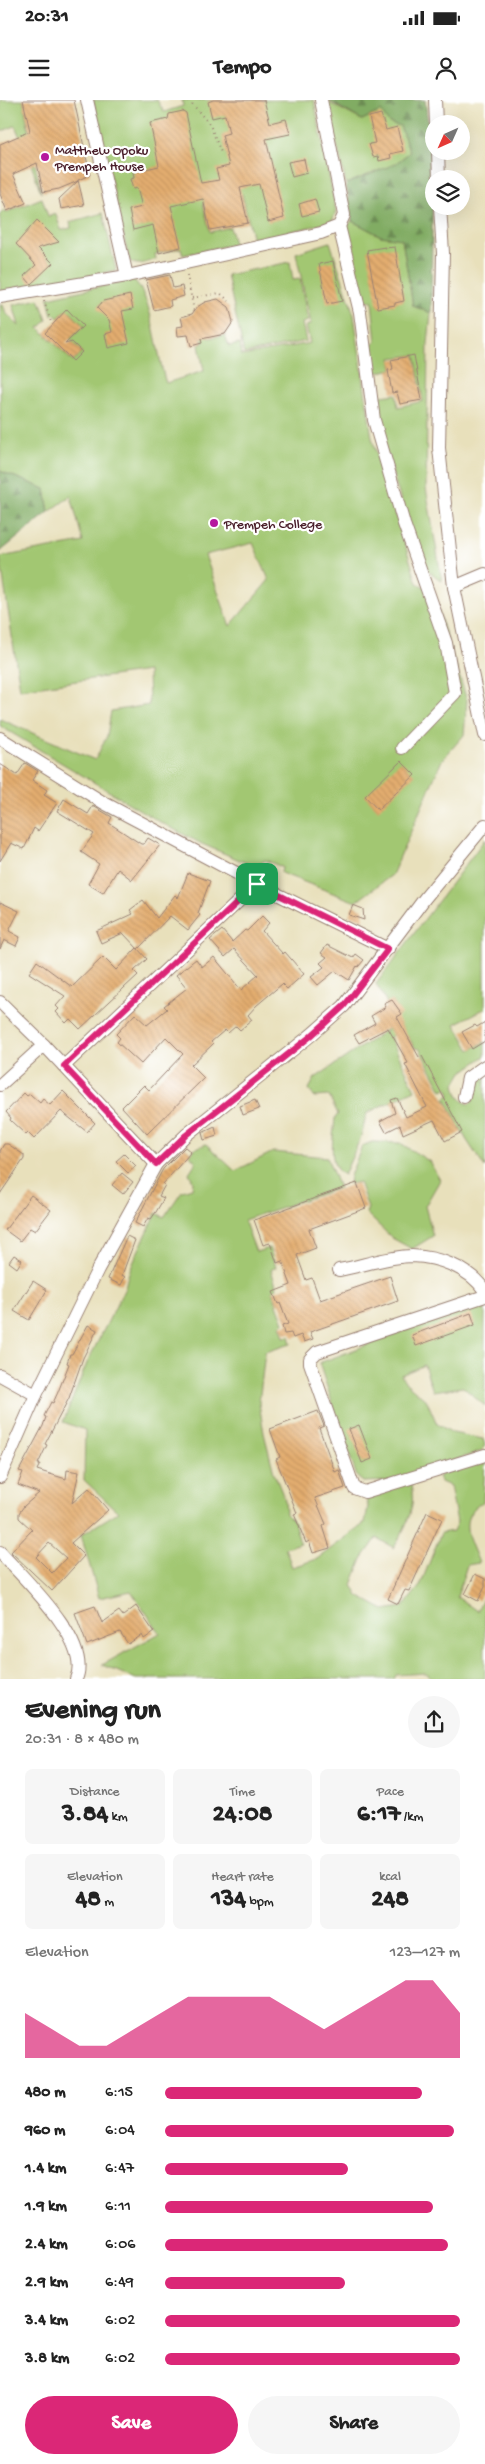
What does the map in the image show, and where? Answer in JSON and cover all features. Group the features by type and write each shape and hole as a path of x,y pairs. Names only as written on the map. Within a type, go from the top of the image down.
{"street":[{"path":"87,100 127,276"},
{"path":"321,100 344,215 339,226 360,312 374,420 404,524 446,643 455,693 402,748"},
{"path":"435,100 436,115"},
{"path":"441,215 443,253 439,448 454,587 485,735"},
{"path":"0,297 40,292 127,276 321,233 339,226"},
{"path":"454,587 485,574"},
{"path":"0,738 104,803 257,884 388,949"},
{"path":"0,1478 36,1395 98,1269 156,1164 186,1135 311,1036 344,1006 425,898 485,825"},
{"path":"64,1066 257,884"},
{"path":"0,1002 44,1045 156,1164"},
{"path":"0,1085 44,1045"},
{"path":"464,1097 468,1078 485,1066"},
{"path":"339,1270 411,1256 448,1263 478,1280 485,1291"},
{"path":"485,1296 317,1352 310,1359 310,1363 354,1488 365,1492 485,1456"},
{"path":"0,1375 36,1395"},
{"path":"0,1552 64,1627 80,1662 80,1671 76,1679"}],"path":[{"path":"189,100 210,125 222,155"},
{"path":"184,263 194,311"},
{"path":"40,292 51,322"},
{"path":"192,298 220,293 229,301"}],"green space":[{"path":"0,100 23,100 41,193 33,166 15,126 0,132"},
{"path":"93,100 157,100 164,112 183,106 182,100 314,100 336,211 332,222 253,240 242,194 203,203 210,232 230,227 234,244 183,255 181,248 155,254 156,259 135,264 129,260"},
{"path":"327,100 425,100 427,115 425,115 425,160 433,160 433,162 433,170 425,170 425,215 432,215 431,313 413,306 402,239 381,236 352,221 346,184 395,164 410,152 400,126 389,123 381,111 362,120"},
{"path":"327,102 362,120 381,111 400,126 410,152 395,164 346,184"},
{"path":"42,198 48,216 56,214 61,230 71,228 70,222 103,213 116,270 32,289 0,293 0,213"},
{"path":"352,221 381,236 402,239 413,306 431,313 428,344 426,488 442,581 426,569 415,545 378,427 375,397 396,394 398,407 423,401 415,355 391,358 393,369 375,373 370,346 376,342 372,301 364,301 344,228"},
{"name":"Prempeh College","path":"330,242 354,315 372,438 417,583 432,591 467,700 464,735 442,760 392,875 356,902 281,873 282,867 265,860 256,867 202,844 160,822 0,726 0,719 95,760 107,736 111,711 149,705 148,671 20,689 0,557 83,542 71,496 49,512 45,489 0,471 0,305 3,305 6,313 19,326 13,305 39,299 47,320 39,328 73,362 82,352 70,339 84,326 67,309 58,318 54,314 52,316 48,298 133,279 140,288 150,313 166,383 204,371 199,345 203,343 201,332 210,338 225,335 229,346 240,344 242,356 310,343 306,326 311,324 296,253","holes":["253,543 269,580 230,626 205,555"]},
{"path":"290,262 293,280 300,279 308,321 302,323 306,341 244,354 227,275"},
{"path":"0,471 45,489 49,512 0,552"},
{"path":"485,839 485,1011 484,1009 455,1024 470,1050 485,1042 485,1056 462,1072 455,1084 459,1097 469,1104 473,1101 475,1082 485,1074 485,1168 466,1139 445,1098 450,1095 447,1088 442,1090 419,1048 416,1049 403,1029 390,1037 415,1090 367,1113 360,1139 344,1175 338,1171 335,1165 332,1150 335,1118 338,1114 329,1096 314,1097 309,1089 315,1078 398,1022 376,984"},
{"path":"372,1142 400,1143 429,1161 440,1180 425,1206 433,1236 412,1249 392,1238 366,1213 368,1208 359,1182 349,1184 350,1176 362,1146"},
{"path":"206,1144 235,1171 273,1152 327,1157 339,1188 244,1220 256,1252 269,1248 276,1267 271,1270 277,1288 272,1291 284,1323 280,1325 284,1337 289,1336 291,1344 265,1352 259,1403 274,1473 285,1500 286,1514 294,1522 300,1543 285,1548 292,1567 317,1559 365,1523 368,1506 365,1496 410,1482 412,1491 411,1508 406,1524 394,1548 377,1538 362,1559 352,1585 358,1596 384,1610 403,1607 420,1586 441,1533 453,1531 457,1522 450,1486 441,1482 438,1477 452,1468 485,1463 483,1502 474,1508 467,1522 469,1538 479,1563 467,1565 457,1597 477,1611 485,1595 485,1679 434,1679 425,1673 396,1675 394,1679 136,1679 102,1665 160,1633 131,1591 99,1598 81,1535 118,1512 84,1480 85,1430 63,1422 87,1363 125,1288 134,1261 156,1213 164,1217 182,1191 192,1188 193,1181 189,1173 196,1162 190,1155 194,1149"},
{"path":"476,1304 485,1308 485,1406 463,1387 433,1391 424,1365 401,1375 406,1383 427,1401 437,1424 453,1433 483,1439 485,1445 482,1451 392,1481 363,1482 357,1477 319,1363"}],"building":[{"path":"23,100 74,100 90,175 78,180 84,205 61,209 59,199 78,181 59,189 43,192 37,163 13,174 26,203 7,211 0,194 0,144 30,131"},
{"path":"213,100 264,100 270,123 286,119 290,134 266,139 284,218 268,222 259,184 240,188 248,223 210,230 203,199 171,206 181,247 159,253 153,225 133,230 129,210 142,207 137,188 133,189 130,179 134,178 133,172 159,166 150,123 168,119 169,114 183,111 186,113 201,183 219,180 216,169 229,166 222,135 229,133 225,115 212,118 208,102"},
{"path":"381,114 386,130 397,127 403,151 390,154 391,158 379,161 378,156 373,157 369,144 375,143 369,117"},
{"path":"304,159 307,173 292,177 288,162"},
{"path":"315,199 319,212 302,216 299,204"},
{"path":"37,220 59,242 38,248 53,263 31,284 24,276 36,265 16,244"},
{"path":"395,247 404,301 395,303 395,305 378,308 367,250"},
{"path":"333,261 342,301 327,304 319,264"},
{"path":"170,275 173,288 182,286 184,296 170,300 171,306 154,310 146,280"},
{"path":"130,295 133,309 122,311 129,343 108,348 105,334 112,332 109,320 97,308 103,301"},
{"path":"218,299 229,307 233,322 225,334 201,339 202,343 191,346 188,335 178,336 177,327 183,326 181,317 192,314 197,307 205,302"},
{"path":"67,309 83,326 65,344 72,342 82,352 73,361 45,333"},
{"path":"414,355 422,400 400,404 397,392 392,393 388,370 393,369 391,360"},
{"path":"401,761 415,775 378,810 365,796"},
{"path":"25,763 38,771 32,780 47,790 44,795 57,803 38,831 34,828 24,849 11,843 0,861 0,764 17,775"},
{"path":"64,799 88,814 93,806 112,817 109,823 141,844 144,844 148,838 160,845 132,880 118,869 103,893 88,884 99,864 81,852 94,834 57,811"},
{"path":"188,873 210,881 198,913 200,915 188,930 170,916 138,949 123,933 101,943 96,931 133,914 130,910 143,900 157,918 175,895 178,898"},
{"path":"0,902 19,911 9,931 20,937 16,946 4,940 0,949"},
{"path":"353,905 363,909 364,920 349,915"},
{"path":"262,916 269,923 262,931 283,954 285,952 304,974 287,989 282,984 256,1006 248,1015 252,1020 240,1030 236,1026 228,1033 225,1030 211,1042 213,1044 191,1065 204,1078 147,1134 122,1107 144,1085 149,1090 183,1054 166,1037 141,1064 117,1042 120,1038 116,1034 135,1014 147,1025 167,1009 164,1006 187,988 176,975 196,959 202,967 214,957 241,990 258,975 234,949 225,957 210,940 222,930 232,942 245,930 247,931"},
{"path":"327,945 353,958 356,954 364,960 357,966 349,980 335,971 318,985 311,977 324,967 320,963 327,957 321,953"},
{"path":"137,948 147,959 134,971 138,975 80,1029 70,1019 66,1023 56,1012 59,1009 56,1006 65,996 29,973 37,961 72,987 103,957 116,970"},
{"path":"392,1000 402,1014 397,1017 419,1057 422,1056 462,1132 445,1141 434,1120 403,1134 400,1125 386,1132 380,1121 395,1113 391,1100 397,1098 406,1117 427,1107 405,1064 408,1063 388,1028 359,1043 354,1035 375,1023 371,1016 386,1007 384,1004"},
{"path":"485,1022 485,1041 472,1049 462,1032"},
{"path":"63,1091 95,1123 87,1132 61,1111 34,1139 28,1133 26,1135 10,1120 11,1118 6,1112 24,1093 27,1096 30,1094 40,1103 43,1099 50,1105"},
{"path":"255,1100 259,1109 243,1115 240,1106"},
{"path":"215,1127 217,1136 204,1140 202,1133"},
{"path":"4,1144 8,1144 24,1155 24,1159 0,1194 0,1151"},
{"path":"185,1147 191,1152 163,1184 165,1185 159,1196 164,1198 156,1212 151,1219 148,1218 143,1227 135,1223 163,1169"},
{"path":"124,1154 136,1166 128,1173 116,1161"},
{"path":"122,1173 133,1182 123,1194 112,1185"},
{"path":"357,1183 366,1208 309,1229 316,1248 297,1255 306,1280 312,1278 320,1300 390,1276 398,1301 310,1332 313,1339 304,1342 301,1335 293,1338 291,1333 284,1334 282,1326 288,1324 280,1303 278,1304 273,1292 291,1285 282,1261 277,1263 270,1243 263,1245 254,1220"},
{"path":"31,1195 51,1210 35,1231 30,1228 20,1241 5,1230"},
{"path":"127,1236 135,1240 122,1275 125,1277 121,1285 108,1279"},
{"path":"14,1255 22,1260 17,1268 9,1262"},
{"path":"33,1281 47,1290 29,1320 14,1311"},
{"path":"471,1313 475,1325 416,1346 412,1335"},
{"path":"88,1325 97,1330 83,1358 69,1398 45,1444 47,1445 37,1470 66,1479 67,1470 79,1472 72,1503 89,1488 108,1510 71,1543 84,1556 52,1591 11,1552 32,1530 19,1518 19,1513 39,1493 18,1485 23,1472 19,1471 43,1426 46,1417 44,1416 58,1392 69,1364 67,1363 70,1354 72,1354","holes":["49,1543 66,1558 52,1573 36,1557"]},
{"path":"318,1411 324,1426 319,1428 335,1472 339,1470 345,1488 315,1498 326,1524 323,1526 330,1548 313,1553 309,1541 306,1543 294,1514 297,1513 276,1459 280,1457 270,1429"},
{"path":"359,1425 372,1459 362,1463 349,1429"},
{"path":"427,1512 442,1519 409,1591 405,1590 398,1604 388,1599"},
{"path":"475,1574 485,1579 485,1587 478,1601 465,1594"},
{"path":"95,1606 102,1623 119,1611 123,1616 136,1606 154,1632 144,1639 142,1635 128,1644 120,1632 87,1645 75,1613"}],"place":[{"name":"Matthew Opoku Prempeh House","path":"45,157"},
{"name":"Prempeh College","path":"214,523"}],"route":[{"path":"257,884 388,949 344,1006 311,1036 186,1135 156,1164 64,1066 257,884"}]}
